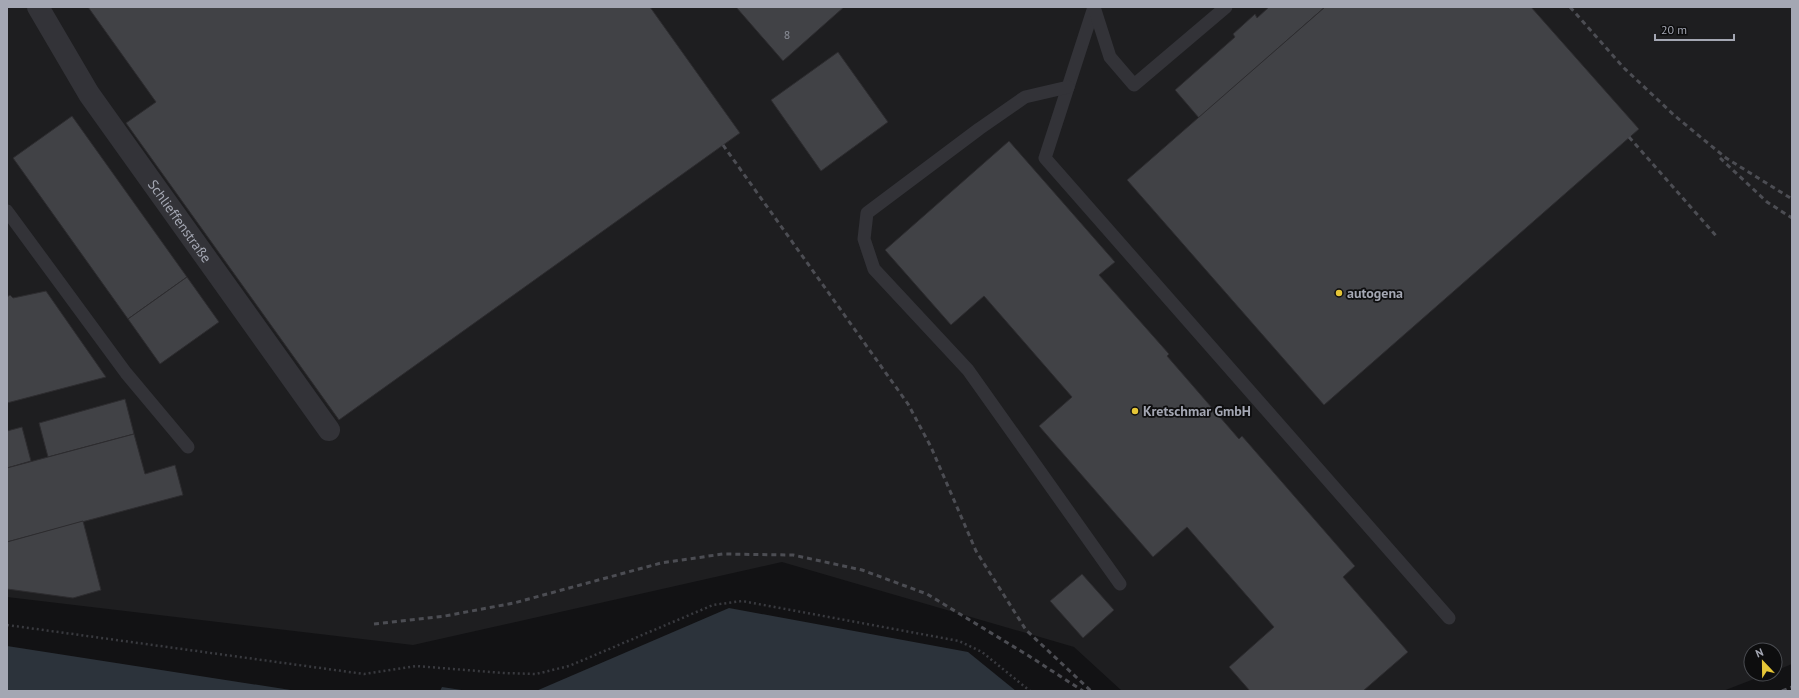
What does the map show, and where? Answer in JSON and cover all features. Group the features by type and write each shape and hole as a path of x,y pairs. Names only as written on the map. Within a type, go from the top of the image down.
{"street":[{"name":"Schlieffenstraße","path":"38,7 90,94 329,430"}],"lane":[{"path":"1094,7 1110,57 1134,85 1226,7"},
{"path":"1094,7 1045,158 1449,618"},
{"path":"1068,87 1025,97 979,129 867,213 864,239 874,269 968,370 1120,584"},
{"path":"7,211 126,373 188,447"}],"path":[{"path":"7,625 364,674 416,666 536,674 569,666 713,604 742,601 959,641 982,652 1030,691"}],"shaded area":[{"path":"7,7 1792,7 1792,664 1783,668 1783,642 1743,642 1743,682 1746,682 1723,691 1122,691 1074,647 782,562 413,645 7,597"},
{"path":"729,608 968,652 1016,691 536,691"},
{"path":"7,646 297,691 7,691"},
{"path":"442,687 468,691 440,691"}],"building":[{"path":"88,7 650,7 740,133 339,420 126,123 156,102"},
{"path":"736,7 844,7 783,61"},
{"path":"1269,7 1325,7 1199,118 1175,90 1235,37 1233,34 1255,14 1257,18"},
{"name":"autogena","path":"1325,7 1531,7 1639,129 1324,405 1127,180"},
{"path":"838,52 888,122 821,171 771,100"},
{"path":"72,116 187,277 128,319 13,158"},
{"name":"Kretschmar GmbH","path":"1009,141 1115,262 1099,275 1169,354 1167,356 1239,439 1242,436 1355,566 1343,577 1408,652 1363,691 1250,691 1229,667 1274,627 1187,527 1153,557 1039,426 1072,397 984,296 951,325 885,250"},
{"path":"187,277 219,322 160,364 128,319"},
{"path":"46,291 106,377 7,403 7,297 10,295 13,298"},
{"path":"125,399 134,434 48,457 39,423"},
{"path":"22,427 31,461 7,468 7,431"},
{"path":"134,434 145,474 175,465 183,495 7,542 7,468"},
{"path":"83,521 101,590 73,598 7,589 7,542"},
{"path":"1082,574 1114,610 1083,638 1050,601"}],"railway":[{"path":"1570,7 1624,68 1675,116 1726,158 1792,199"},
{"path":"1629,137 1717,237"},
{"path":"723,145 908,404 931,447 976,551 1026,630 1091,691"},
{"path":"1720,158 1767,202 1792,218"},
{"path":"374,624 445,616 514,603 661,563 723,554 793,555 862,570 927,594 1029,656 1083,691"},
{"path":"1782,691 1792,687"}],"place":[{"name":"autogena","path":"1339,293"},
{"name":"Kretschmar GmbH","path":"1135,411"}]}
